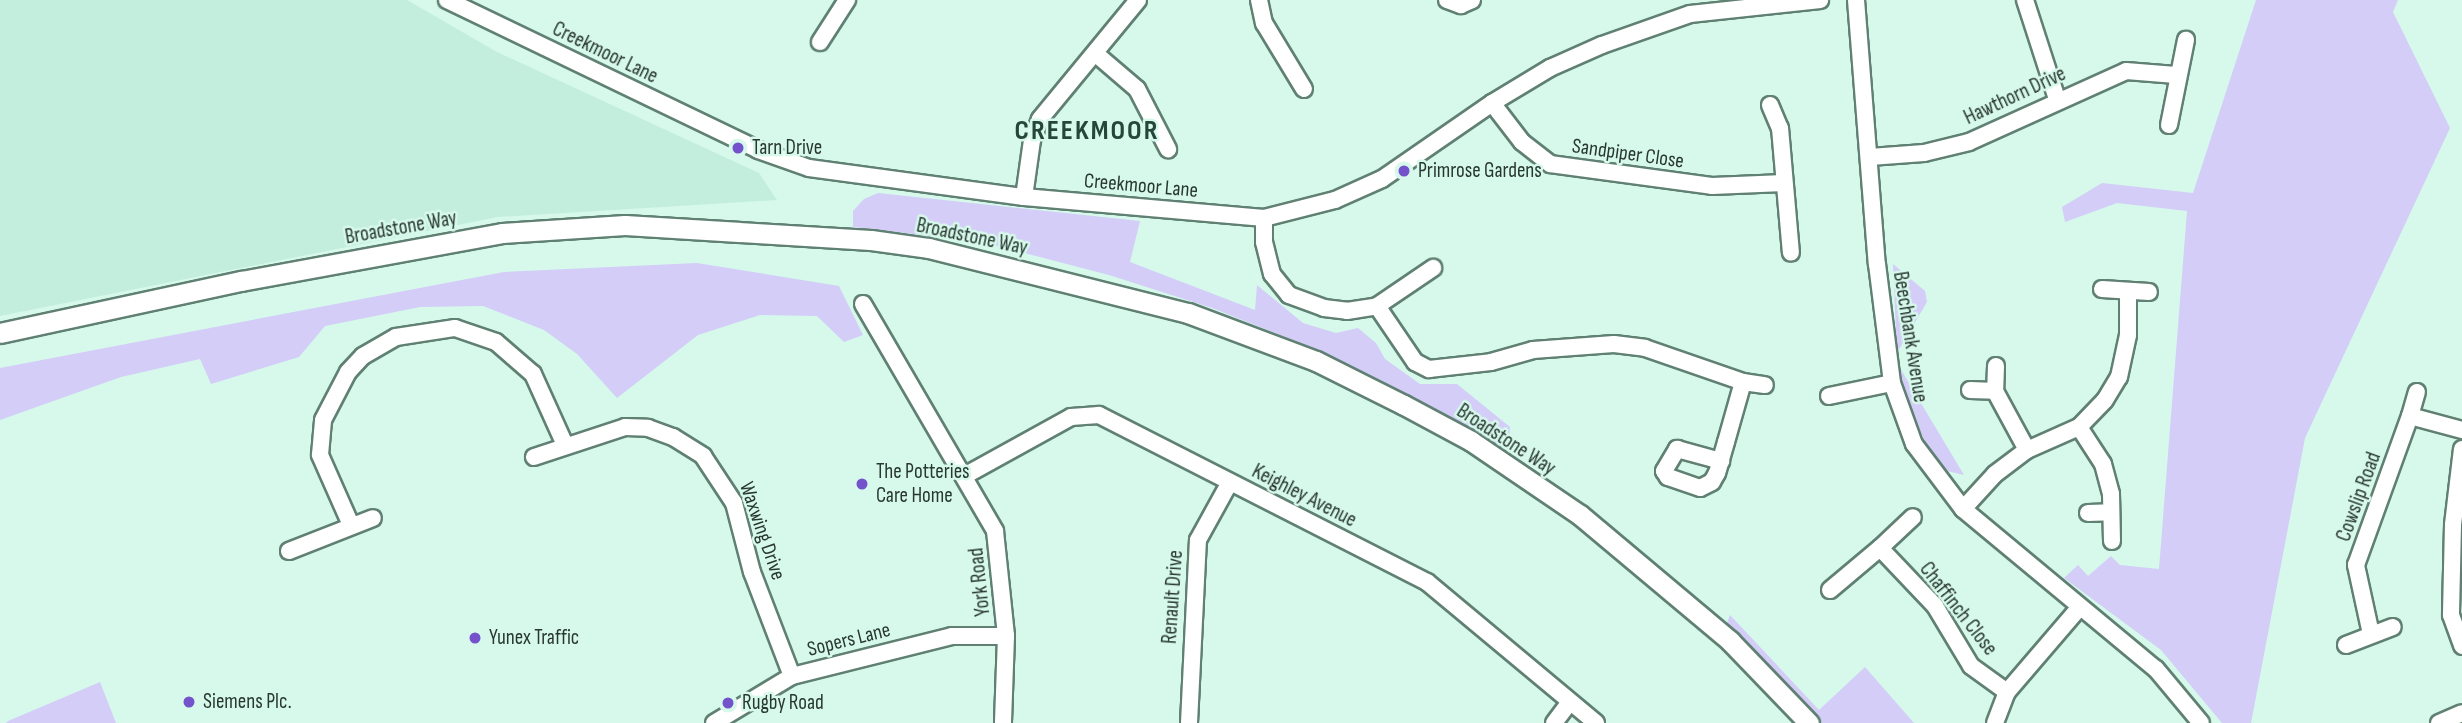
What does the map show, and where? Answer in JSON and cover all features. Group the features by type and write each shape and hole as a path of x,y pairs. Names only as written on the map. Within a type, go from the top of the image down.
{"street":[{"path":"820,42 847,0"},
{"path":"1024,197 1032,140 1040,119 1138,0"},
{"path":"1259,0 1264,23 1304,89"},
{"path":"1447,0 1461,5 1472,0"},
{"name":"Creekmoor Lane","path":"453,2 777,158 841,175 1024,197 1264,218 1335,200 1382,179 1492,103 1550,68 1602,45 1703,6 1820,0"},
{"name":"Beechbank Avenue","path":"1856,0 1877,264 1892,383 1914,444 1963,509 2079,608 2156,668 2201,723"},
{"path":"2025,0 2057,99"},
{"path":"2169,125 2176,75 2186,40"},
{"path":"1096,54 1137,89 1168,149"},
{"name":"Hawthorn Drive","path":"1870,157 1924,153 1969,142 2057,99 2126,71 2176,75"},
{"name":"Sandpiper Close","path":"1492,103 1522,142 1550,164 1712,187 1784,183"},
{"path":"1770,105 1780,128 1791,253"},
{"path":"1264,218 1264,242 1272,274 1289,295 1335,310 1377,306 1433,268"},
{"name":"Broadstone Way","path":"0,333 241,281 502,233 625,225 871,240 929,248 1188,313 1315,361 1471,441 1580,515 1720,632 1809,723"},
{"path":"2102,289 2149,292"},
{"path":"1963,509 1995,474 2027,450 2079,427 2105,400 2119,377 2128,335 2128,290"},
{"name":"York Road","path":"863,304 966,475 995,531 1006,636 1003,723"},
{"path":"1377,306 1415,362 1429,369 1491,362 1533,350 1614,344 1645,348 1744,382 1765,385"},
{"path":"351,525 320,455 323,420 348,372 363,356 396,337 455,328 496,342 533,374 565,445"},
{"path":"1996,366 1995,391 2027,450"},
{"path":"1721,461 1744,382"},
{"path":"1829,396 1892,383"},
{"path":"1970,390 1995,391"},
{"name":"Cowslip Road","path":"2371,634 2356,565 2417,393"},
{"name":"Keighley Avenue","path":"966,475 1071,416 1099,415 1427,582 1596,723"},
{"path":"2410,416 2462,430"},
{"name":"Waxwing Drive","path":"534,457 625,427 648,428 703,456 734,503 752,572 792,676"},
{"path":"2079,427 2103,464 2111,513 2112,541"},
{"path":"2462,449 2451,615 2462,646"},
{"name":"Renault Drive","path":"1189,723 1198,540 1230,482"},
{"path":"2088,513 2111,513"},
{"path":"1830,590 1913,517"},
{"path":"289,551 373,518"},
{"name":"Chaffinch Close","path":"1880,548 1935,606 1971,666 2007,692"},
{"path":"1994,723 2007,692 2079,608"},
{"path":"2346,645 2393,627"},
{"name":"Sopers Lane","path":"714,723 792,676 952,636 1006,636"},
{"path":"1554,723 1570,702"},
{"path":"2439,723 2462,713"}],"shaded area":[{"path":"0,0 407,0 497,52 759,173 777,200 498,217 0,316"},
{"path":"2256,0 2398,0 2393,12 2450,128 2305,438 2251,723 2222,723 2161,650 2064,578 2078,565 2088,576 2111,556 2120,565 2159,569 2187,211 2117,203 2065,222 2062,207 2102,183 2193,193"},
{"path":"878,193 1140,221 1130,262 1255,310 1257,285 1303,323 1336,333 1358,328 1376,343 1385,359 1420,384 1457,384 1510,427 1509,440 1499,448 1321,351 1212,308 1109,275 982,242 853,227 853,211 864,199"},
{"path":"697,263 839,286 863,335 844,342 817,316 760,315 698,335 617,398 577,354 544,330 483,306 420,307 325,326 299,357 211,384 200,359 121,377 0,420 0,368 504,272"},
{"path":"1893,264 1925,291 1927,302 1897,353"},
{"path":"1894,358 1964,475 1943,470 1932,456 1901,390"},
{"path":"1730,615 1819,710 1865,667 1914,723 1822,723 1727,623"},
{"path":"100,682 116,723 6,723 8,721"}],"place":[{"name":"Tarn Drive","path":"738,148"},
{"name":"Primrose Gardens","path":"1404,171"},
{"name":"The Potteries Care Home","path":"862,484"},
{"name":"Yunex Traffic","path":"475,638"},
{"name":"Siemens Plc.","path":"189,702"},
{"name":"Rugby Road","path":"728,703"}],"district":[{"name":"CREEKMOOR","path":"1087,131"}]}
